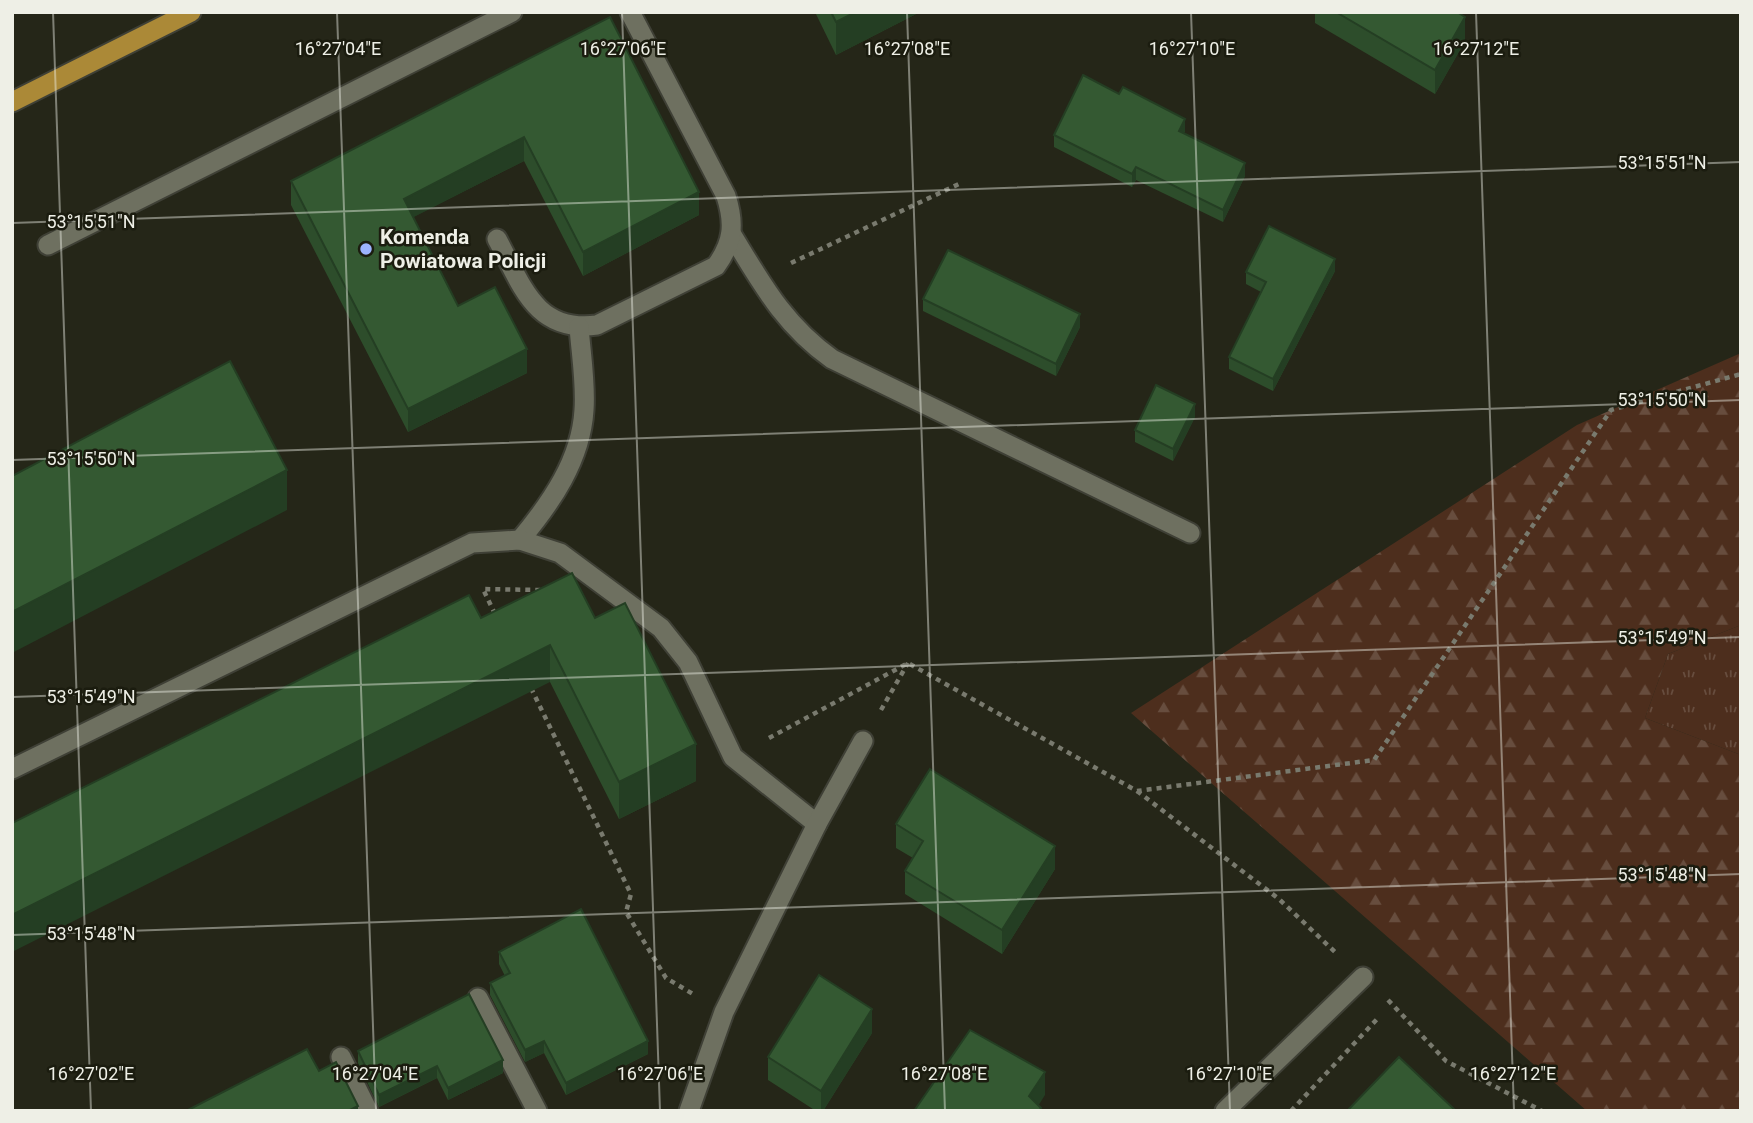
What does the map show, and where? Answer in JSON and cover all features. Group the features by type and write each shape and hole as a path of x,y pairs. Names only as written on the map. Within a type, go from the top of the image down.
{"main road":[{"path":"12,102 191,12"}],"street":[{"path":"48,245 512,12"},
{"path":"497,239 539,311 564,325 579,327 597,325 716,266 725,253 732,235 732,216 726,197 630,12"},
{"path":"732,235 785,319 808,342 832,359 1189,533"},
{"path":"520,540 552,502 574,455 584,410 579,327"},
{"path":"12,769 472,543 520,540 560,554 661,628 688,662 733,757 817,824"},
{"path":"689,1111 724,1012 817,824 863,741"},
{"path":"1225,1111 1363,977"},
{"path":"478,998 537,1111"},
{"path":"341,1057 368,1111"}],"path":[{"path":"759,278 961,183"},
{"path":"908,663 1137,791 1374,760 1611,410 1741,374"},
{"path":"483,589 498,621"},
{"path":"863,741 908,663"},
{"path":"733,757 908,663"},
{"path":"530,686 631,894 626,912 666,978 724,1012"},
{"path":"1291,1111 1392,1004"}],"green space":[{"path":"1741,353 1741,625 1668,654 1645,718 1741,755 1741,1111 1587,1111 1131,713 1577,425"},
{"path":"1741,625 1741,755 1645,718 1668,654"}],"building":[{"path":"831,12 856,12 836,22"},
{"path":"1336,12 1457,12 1465,17 1435,70"},
{"name":"Komenda Powiatowa Policji","path":"610,17 699,192 583,252 524,137 404,199 458,306 495,287 527,349 408,409 291,181"},
{"path":"1083,75 1119,94 1123,87 1185,119 1179,131 1245,163 1223,210 1136,167 1132,174 1054,135"},
{"path":"1269,226 1335,259 1273,379 1229,357 1266,282 1246,272"},
{"path":"948,250 1080,314 1056,364 923,299"},
{"path":"230,361 287,470 12,612 12,476"},
{"path":"1156,385 1195,404 1173,449 1135,430"},
{"path":"572,573 595,618 625,603 696,744 619,782 550,645 12,915 12,823 469,595 481,618"},
{"path":"930,769 1055,846 1002,930 905,871 923,841 896,824"},
{"path":"581,909 648,1041 566,1083 544,1041 525,1050 490,983 510,973 499,952"},
{"path":"819,975 872,1009 821,1091 768,1057"},
{"path":"469,994 503,1060 448,1088 437,1066 379,1095 358,1051"},
{"path":"970,1030 1045,1072 1029,1096 1041,1108 1039,1111 914,1111"},
{"path":"307,1049 319,1071 336,1062 358,1106 348,1111 186,1111"},
{"path":"1399,1057 1456,1111 1347,1111"}],"place":[{"name":"Komenda Powiatowa Policji","path":"366,249"}]}
